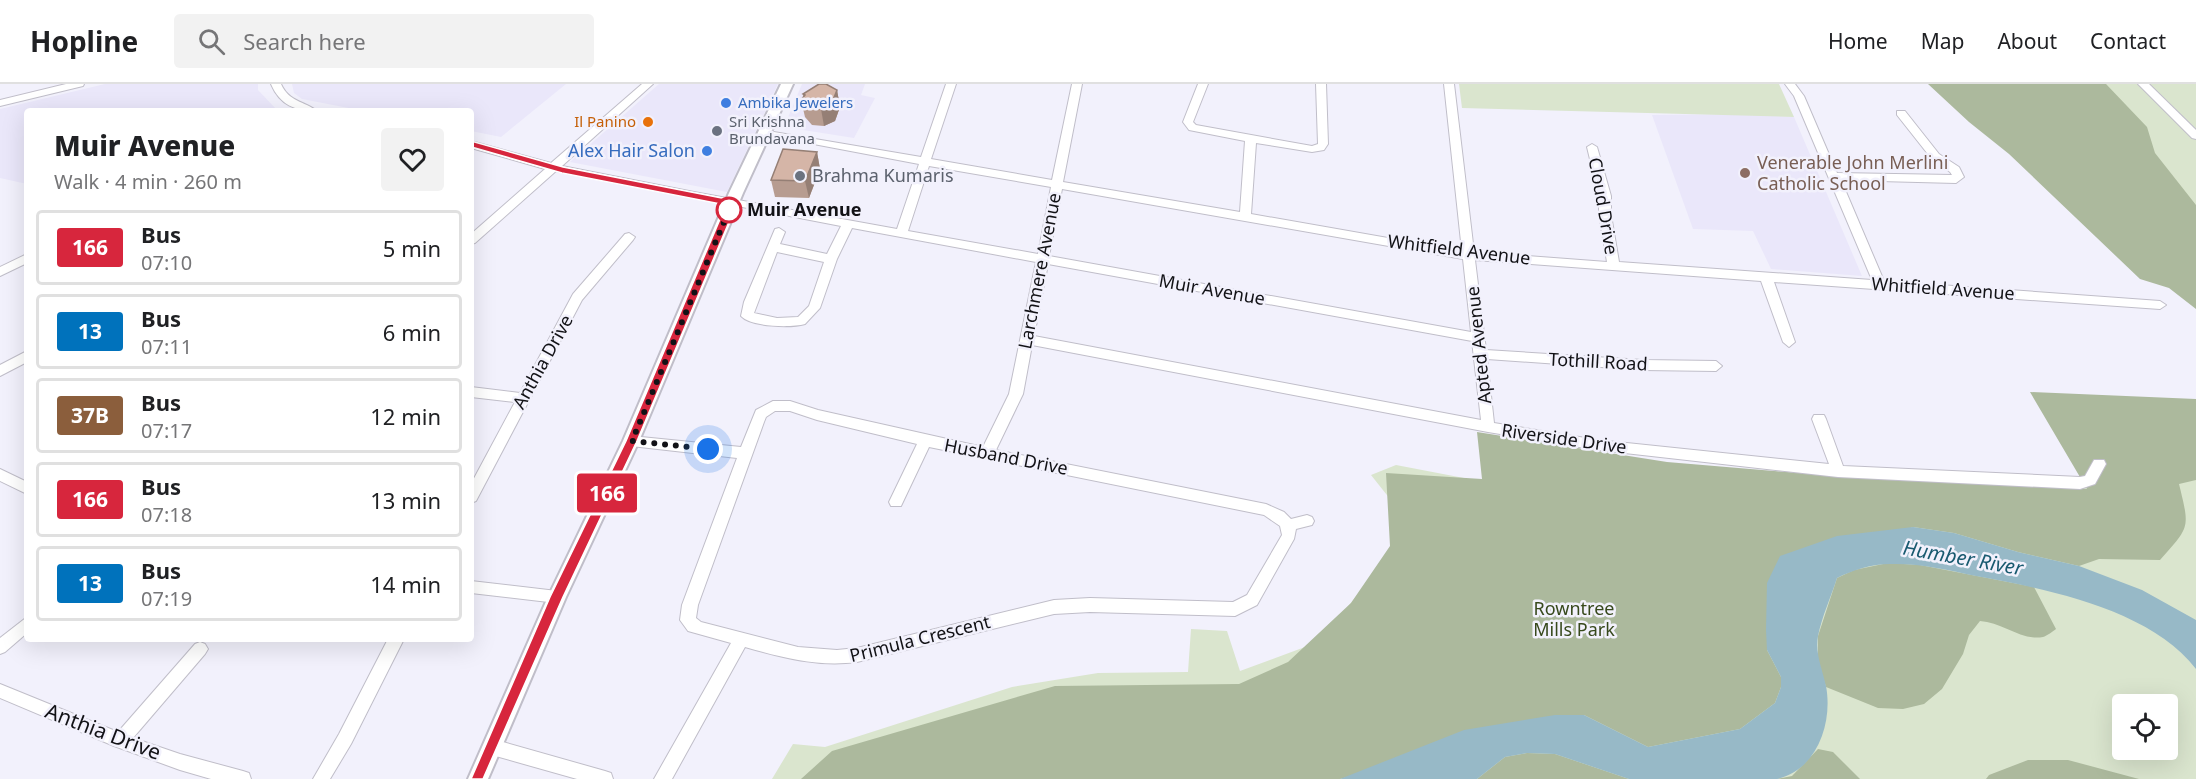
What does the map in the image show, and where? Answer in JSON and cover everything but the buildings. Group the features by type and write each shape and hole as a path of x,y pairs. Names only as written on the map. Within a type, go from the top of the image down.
{"main road":[{"path":"478,779 557,597 632,441 732,203 788,84"}],"street":[{"path":"0,103 79,84"},
{"path":"276,84 279,92 290,104 303,108"},
{"path":"474,237 648,84"},
{"path":"901,234 927,162 951,84"},
{"name":"Larchmere Avenue","path":"988,452 1017,394 1041,259 1077,84"},
{"path":"1203,84 1189,114 1190,126 1312,149 1322,146 1321,84"},
{"name":"Apted Avenue","path":"1449,84 1488,427"},
{"path":"1790,84 1799,96 1880,285"},
{"path":"2143,84 2196,136"},
{"path":"1833,176 1931,181 1956,179 1958,177 1955,170 1935,156 1902,113"},
{"name":"Whitfield Avenue","path":"766,132 927,162 1470,255 2160,305"},
{"path":"1245,217 1251,138"},
{"name":"Muir Avenue","path":"474,145 552,167 732,203 1479,338"},
{"name":"Cloud Drive","path":"1592,147 1605,196 1605,215 1614,266"},
{"path":"778,232 750,302 747,316 777,322 801,321 814,308 831,259 848,224"},
{"name":"Anthia Drive","path":"474,491 577,297 629,237"},
{"path":"772,247 831,259"},
{"path":"0,272 24,260"},
{"path":"1766,277 1789,342"},
{"name":"Riverside Drive","path":"1027,339 1488,427 1598,445 1838,471 2080,483 2090,480 2099,464"},
{"name":"Tothill Road","path":"1480,354 1642,365 1716,366"},
{"path":"0,371 24,358"},
{"path":"474,393 522,398"},
{"name":"Husband Drive","path":"745,453 761,414 767,409 781,406 925,441 1266,510 1279,516 1288,527"},
{"path":"1819,419 1838,471"},
{"path":"632,441 745,453"},
{"path":"897,502 925,441"},
{"name":"Primula Crescent","path":"745,453 688,613 688,620 693,626 804,656 830,659 857,655 1054,608 1090,605 1235,609 1252,600 1289,535 1288,527"},
{"path":"0,475 24,487"},
{"path":"1288,527 1307,521"},
{"path":"474,587 557,597"},
{"path":"0,647 24,627"},
{"path":"662,779 742,638"},
{"path":"321,779 394,642"},
{"path":"120,741 200,649"},
{"name":"Anthia Drive","path":"0,691 120,741 201,769 243,779"},
{"path":"492,747 605,779"}],"shaded area":[{"path":"105,84 258,84 258,90 275,108 24,108 24,183 0,178 0,109"},
{"path":"292,84 566,84 501,137 474,132 474,108 348,108 302,99 294,93"},
{"path":"659,84 778,84 727,192 570,162"},
{"path":"802,84 865,84 861,95 875,98 854,138 784,127"},
{"name":"Venerable John Merlini Catholic School","path":"1751,114 1794,117 1862,276 1771,269 1753,231 1693,229 1652,115"}],"green space":[{"path":"1459,84 1779,84 1794,117 1462,108"},
{"path":"1928,84 2106,84 2147,127 2155,153 2196,205 2196,309 2169,288 2140,279 2009,154 1969,122"},
{"path":"1934,84 2196,84 2196,306"},
{"name":"Rowntree Mills Park","path":"2030,392 2196,399 2196,480 2179,484 2186,519 2182,533 2170,549 2160,560 2099,559 2079,566 2018,552 1954,533 1913,527 1767,584 1767,650 1781,677 1781,687 1775,703 1740,729 1648,747 1584,715 1340,779 801,779 832,751 1055,686 1239,684 1288,662 1351,603 1390,546 1386,473 1482,479 1477,432 1667,462 1847,477 2087,489"},
{"name":"Rowntree Mills Park","path":"1396,465 1490,483 1852,486 2196,480 2196,779 772,779 793,744 825,747 1012,687 1098,673 1188,672 1191,629 1227,631 1240,671 1321,641 1397,544 1398,509 1371,475"},
{"path":"1888,563 1920,565 2034,587 2056,629 2045,636 2035,638 1996,624 1980,621 1969,635 1963,654 1942,689 1924,704 1903,709 1878,708 1826,687 1818,662 1818,636 1837,578 1854,570"},
{"path":"1818,749 1833,752 1860,779 1777,779 1792,776"},
{"path":"1527,753 1555,754 1629,779 1477,779 1505,757"},
{"path":"2028,760 2068,760 2139,779 1986,779 1989,775"}],"water":[{"name":"Humber River","path":"1913,527 1954,533 2018,552 2079,566 2142,590 2196,620 2196,669 2176,648 2152,631 2095,605 2064,595 1944,569 1912,565 1876,565 1837,578 1817,643 1828,700 1824,729 1812,755 1803,766 1791,774 1777,779 1629,779 1555,754 1527,753 1505,757 1477,779 1340,779 1464,730 1555,715 1584,715 1648,747 1740,729 1775,703 1781,687 1781,677 1767,650 1766,630 1767,583 1780,556 1837,536"}],"bus line":[{"name":"166","path":"474,145 562,170 732,203 632,441 557,597 478,779"}],"place":[{"name":"Ambika Jewelers","path":"726,103"},
{"name":"Il Panino","path":"648,122"},
{"name":"Sri Krishna Brundavana","path":"717,131"},
{"name":"Alex Hair Salon","path":"707,151"},
{"name":"Venerable John Merlini Catholic School","path":"1745,173"},
{"name":"Brahma Kumaris","path":"800,176"},
{"name":"Muir Avenue","path":"729,210"}],"route":[{"path":"708,449 632,441 729,210"}]}
